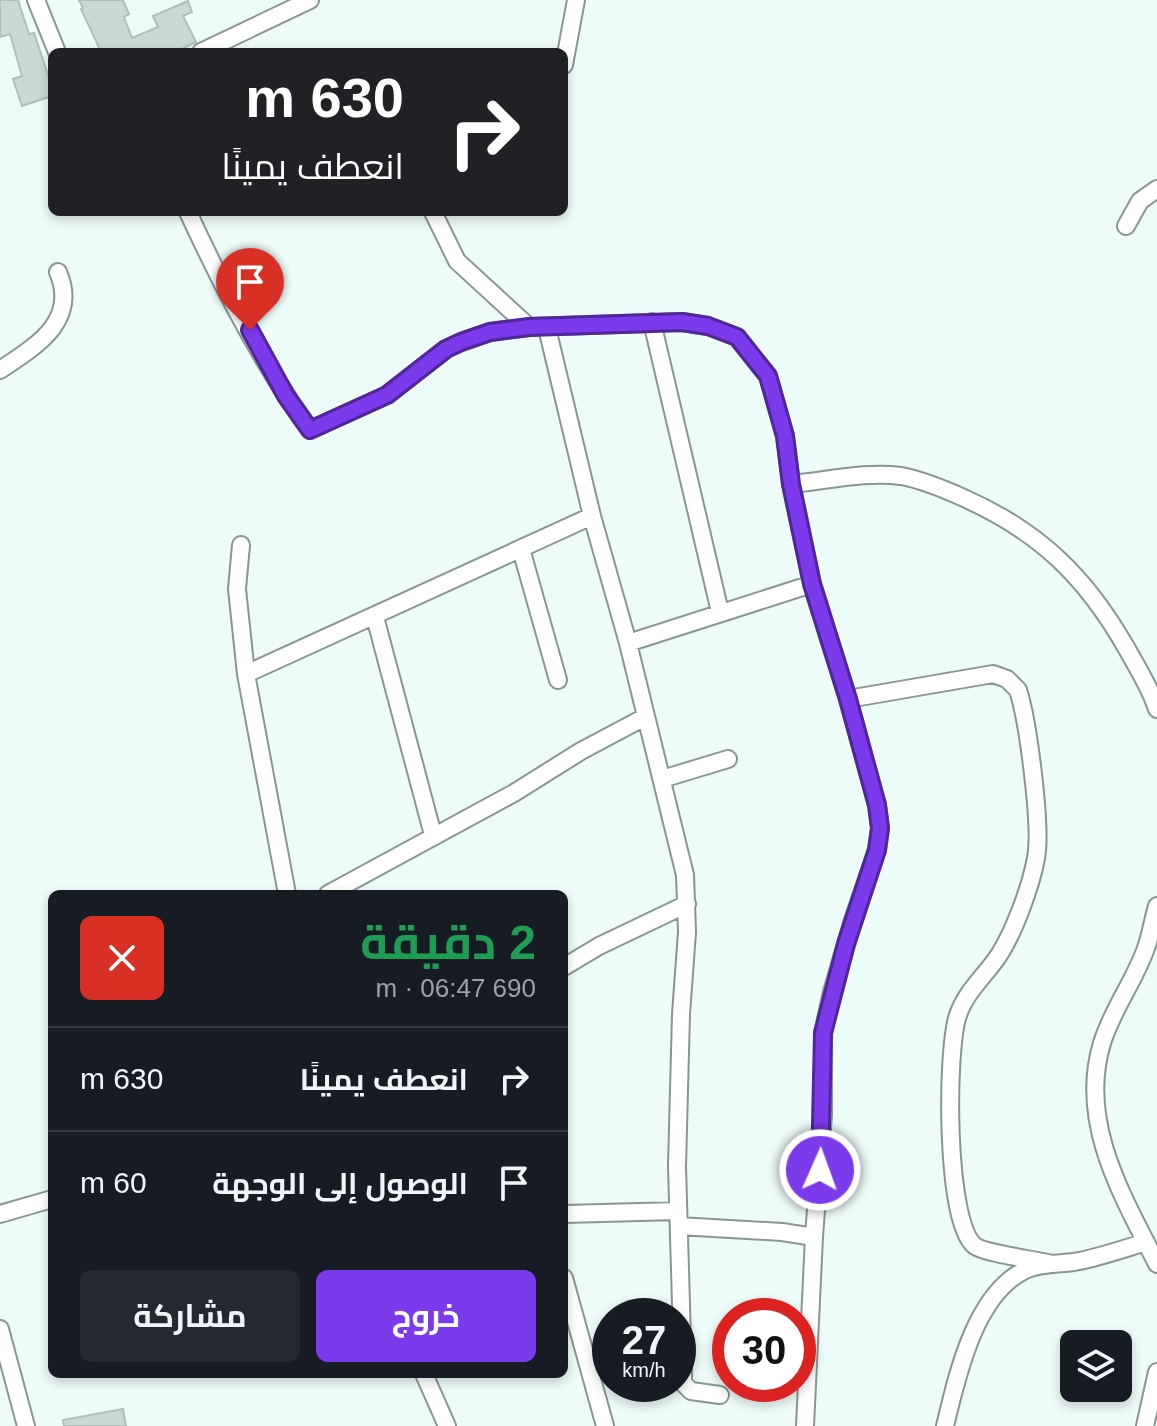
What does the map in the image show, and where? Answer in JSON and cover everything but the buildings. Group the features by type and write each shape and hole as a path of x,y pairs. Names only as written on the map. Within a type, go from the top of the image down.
{"street":[{"path":"36,0 55,48"},
{"path":"209,48 310,0"},
{"path":"567,48 576,0"},
{"path":"1126,226 1140,201 1157,189"},
{"path":"190,216 279,384 310,430 387,395 446,349 490,332 529,327 652,322 708,326 737,337 768,376 785,436 791,484 812,584 848,699 877,805 880,828 877,850 844,949 823,1033 823,1115 805,1426"},
{"path":"435,216 457,261 529,327"},
{"path":"0,370 32,349 55,325 63,304 64,290 58,272"},
{"path":"652,322 720,612"},
{"path":"547,328 592,516 628,643 681,854 687,904 678,1088 683,1383 695,1393 712,1394"},
{"path":"791,484 866,476 900,476 956,494 1011,523 1048,548 1073,571 1111,621 1151,690 1157,709"},
{"path":"246,674 592,516"},
{"path":"241,545 237,589 246,674 286,890"},
{"path":"521,549 558,680"},
{"path":"628,643 812,584"},
{"path":"375,617 433,835"},
{"path":"848,699 993,674 1007,679 1018,690 1033,779 1038,848 1026,891 1001,951 965,998 952,1036 952,1174 959,1211 968,1238 975,1246 986,1252 1052,1264"},
{"path":"335,890 514,793 581,751 645,717"},
{"path":"662,779 728,759"},
{"path":"568,965 599,946 687,904"},
{"path":"1157,906 1146,948 1103,1041 1095,1073 1094,1110 1100,1139 1113,1172 1157,1264"},
{"path":"0,1214 48,1200"},
{"path":"568,1214 678,1218 814,1237"},
{"path":"945,1426 963,1353 989,1304 1013,1279 1027,1269 1077,1262 1146,1242"},
{"path":"568,1292 605,1426"},
{"path":"0,1329 26,1426"},
{"path":"1145,1426 1157,1372"},
{"path":"426,1378 447,1426"}],"route":[{"path":"250,330 286,396 310,430 387,395 446,349 490,332 529,327 682,322 708,326 737,337 768,376 785,436 791,484 812,584 848,699 877,805 880,828 877,850 853,920 823,1033 820,1170"}]}
